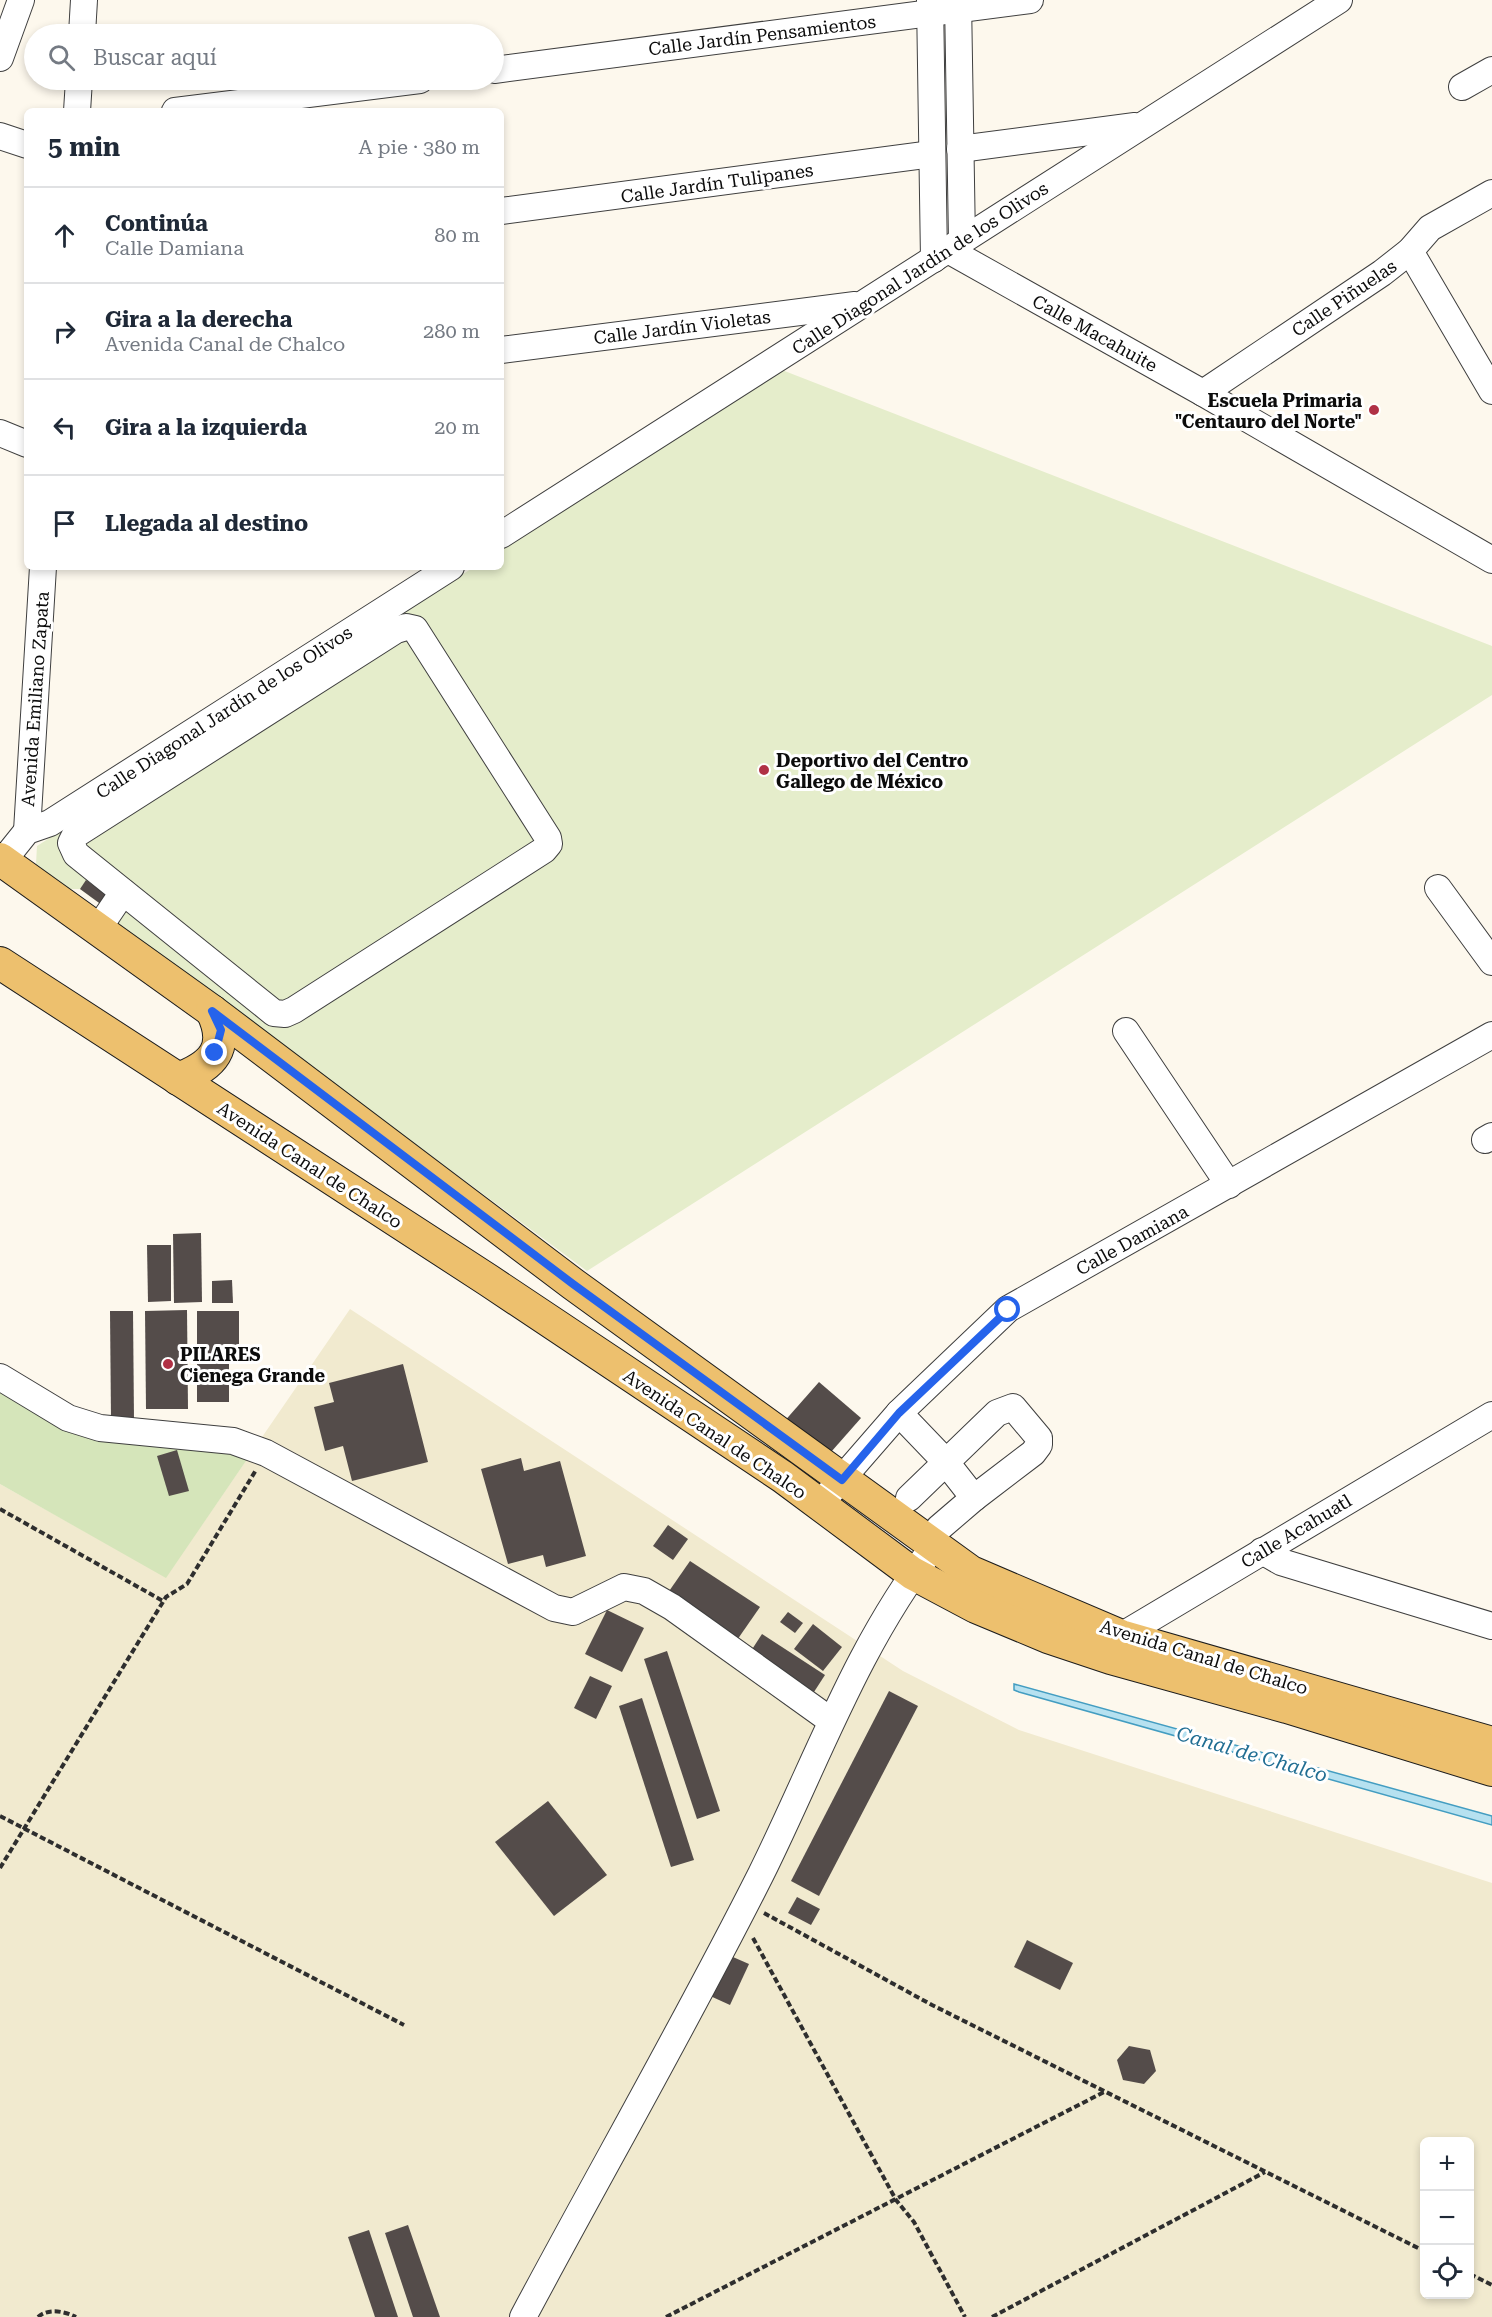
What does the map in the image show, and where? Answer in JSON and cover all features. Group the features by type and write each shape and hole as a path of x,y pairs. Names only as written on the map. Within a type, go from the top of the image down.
{"main road":[{"name":"Avenida Canal de Chalco","path":"1,860 212,1011 582,1290 842,1480 936,1537 971,1572 1116,1647 1287,1707 1492,1770"},
{"name":"Avenida Canal de Chalco","path":"0,963 488,1280 783,1477 912,1573 975,1607 1048,1637 1116,1647 1492,1743"},
{"path":"178,1078 202,1070 215,1053 221,1030 212,1011"}],"street":[{"path":"0,57 21,0"},
{"path":"83,24 84,0"},
{"name":"Calle Jardín Pensamientos","path":"504,69 930,7 1030,0"},
{"name":"Calle Diagonal Jardín de los Olivos","path":"504,533 1339,0"},
{"path":"948,250 960,149 958,5"},
{"path":"930,7 932,154 948,250"},
{"path":"1462,87 1492,70"},
{"path":"77,108 78,90"},
{"path":"199,108 341,90"},
{"path":"960,149 1143,125"},
{"path":"0,136 24,144"},
{"name":"Calle Jardín Tulipanes","path":"504,211 932,154"},
{"path":"1410,251 1430,228 1492,193"},
{"name":"Calle Macahuite","path":"948,250 1203,393 1492,560"},
{"name":"Calle Piñuelas","path":"1203,393 1410,251 1492,391"},
{"name":"Calle Jardín Violetas","path":"504,350 863,304"},
{"path":"0,433 24,443"},
{"name":"Avenida Emiliano Zapata","path":"27,831 43,570"},
{"name":"Calle Diagonal Jardín de los Olivos","path":"27,831 50,824 446,570"},
{"path":"406,627 415,629 548,838 549,844 544,850 285,1014 274,1013 123,892 75,854 71,843 75,835 396,630 406,627"},
{"path":"1,860 27,831"},
{"path":"1438,888 1492,962"},
{"path":"98,929 123,892"},
{"path":"1126,1031 1230,1185"},
{"name":"Calle Damiana","path":"819,1505 899,1413 1008,1310 1492,1035"},
{"path":"0,1377 68,1418 100,1428 233,1441 266,1453 554,1608 573,1612 624,1587 644,1591 672,1607 830,1720"},
{"path":"523,2317 742,1908 870,1640 936,1537 975,1498 1033,1453 1040,1445 1039,1438 1013,1407 1006,1408 997,1413 945,1461 909,1498"},
{"path":"899,1413 945,1461 975,1498"},
{"name":"Calle Acahuatl","path":"1116,1647 1262,1551 1492,1415"},
{"path":"1262,1551 1281,1562 1492,1626"}],"path":[{"path":"0,1868 163,1601 187,1584 266,1453"},
{"path":"0,1509 163,1601"},
{"path":"0,1816 404,2025"},
{"path":"742,1908 1420,2249"},
{"path":"742,1908 896,2200 914,2222 964,2317"},
{"path":"666,2317 1105,2091"},
{"path":"992,2317 1266,2172"},
{"path":"1474,2276 1492,2285"},
{"path":"38,2317 42,2313 64,2311 76,2317"}],"shaded area":[{"path":"350,1309 903,1671 1019,1730 1492,1883 1492,2317 0,2317 0,1484 166,1577"}],"green space":[{"name":"Deportivo del Centro Gallego de México","path":"782,370 1492,646 1492,695 587,1271 118,924 117,916 80,889 69,889 36,864 37,846 469,570 504,570 504,548"},
{"path":"0,1387 79,1433 250,1455 166,1578 0,1484"}],"water":[{"name":"Canal de Chalco","path":"1014,1684 1492,1816 1492,1825 1019,1692 1014,1690"}],"building":[{"path":"86,880 124,907 117,916 80,889"},
{"path":"201,1233 202,1302 174,1303 173,1234"},
{"path":"147,1245 171,1245 171,1301 148,1302"},
{"path":"232,1280 233,1303 212,1303 212,1281"},
{"path":"187,1310 188,1409 146,1409 145,1311"},
{"path":"110,1311 133,1311 134,1420 111,1420"},
{"path":"197,1311 239,1311 239,1360 229,1360 229,1402 197,1402"},
{"path":"403,1364 428,1462 352,1481 343,1446 325,1451 314,1407 334,1402 329,1383"},
{"path":"819,1382 861,1418 824,1460 782,1424"},
{"path":"177,1450 189,1491 169,1496 157,1456"},
{"path":"521,1458 524,1471 560,1461 586,1556 546,1567 543,1555 508,1564 481,1469"},
{"path":"668,1525 688,1539 673,1560 653,1546"},
{"path":"690,1561 760,1607 735,1643 665,1597"},
{"path":"607,1610 644,1628 622,1672 585,1654"},
{"path":"788,1612 803,1623 795,1633 780,1622"},
{"path":"813,1624 842,1647 823,1671 794,1649"},
{"path":"762,1634 825,1675 812,1695 749,1654"},
{"path":"667,1651 720,1811 697,1819 644,1659"},
{"path":"590,1676 612,1686 596,1719 574,1708"},
{"path":"889,1691 918,1706 819,1896 791,1881"},
{"path":"642,1698 694,1860 671,1867 619,1706"},
{"path":"548,1801 607,1875 554,1916 495,1842"},
{"path":"797,1897 820,1909 811,1925 788,1913"},
{"path":"1027,1940 1073,1963 1060,1990 1014,1967"},
{"path":"726,1954 749,1964 730,2005 708,1995"},
{"path":"1129,2046 1150,2050 1156,2071 1144,2084 1123,2080 1117,2060"},
{"path":"408,2225 440,2317 413,2317 385,2233"},
{"path":"369,2230 398,2317 375,2317 348,2237"}],"place":[{"name":"Escuela Primaria \"Centauro del Norte\"","path":"1374,410"},
{"name":"Deportivo del Centro Gallego de México","path":"764,770"},
{"name":"PILARES Cienega Grande","path":"168,1364"}],"route":[{"path":"215,1053 221,1030 212,1011 573,1284 842,1480 899,1413 1008,1310"}]}
